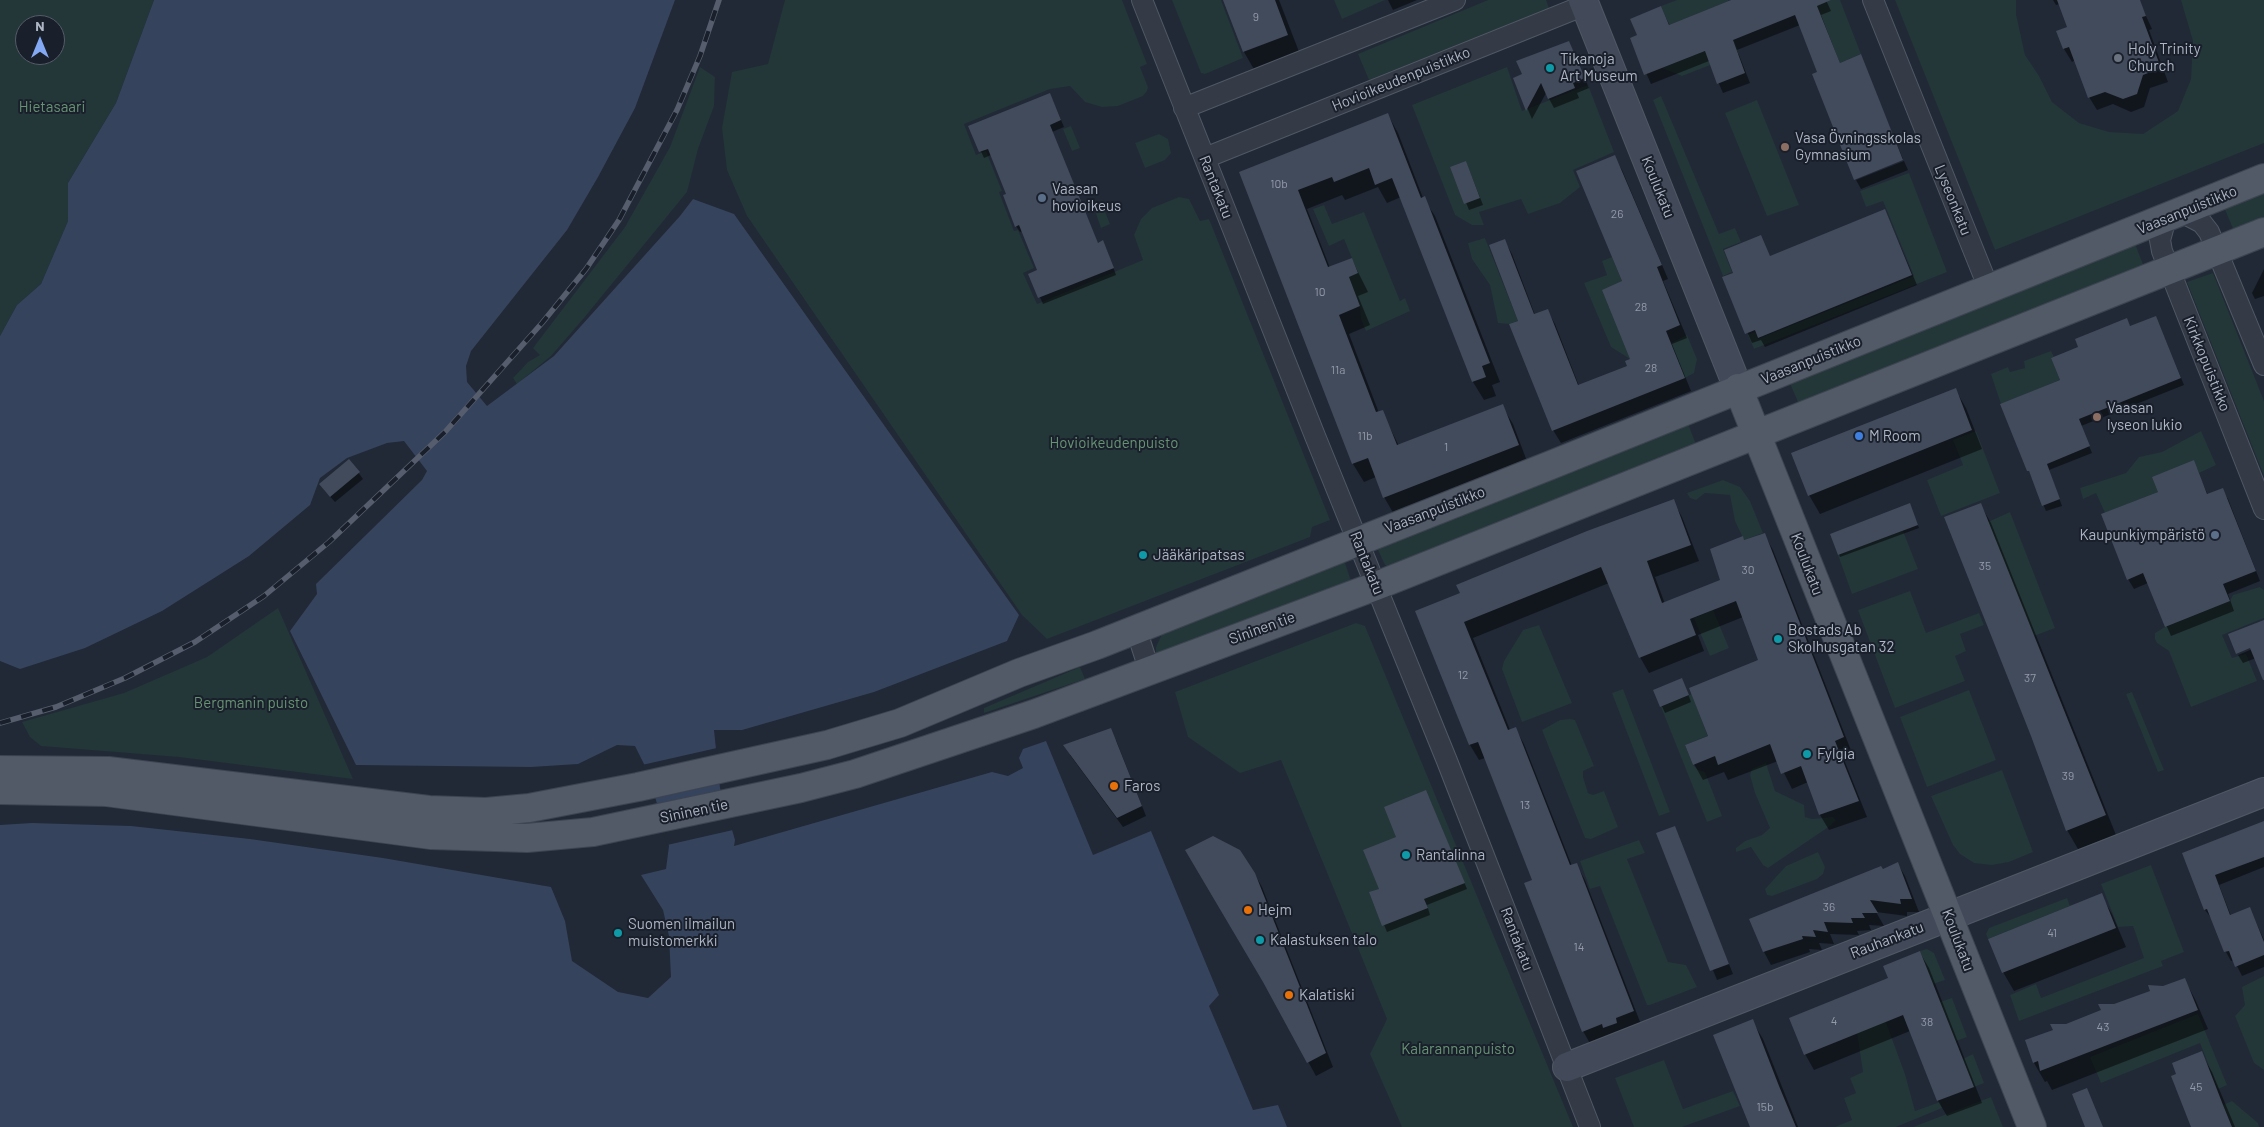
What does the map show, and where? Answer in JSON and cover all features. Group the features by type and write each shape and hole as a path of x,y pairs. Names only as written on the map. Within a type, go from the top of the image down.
{"main road":[{"name":"Vaasanpuistikko","path":"1357,540 1546,467 1738,388 2174,216 2264,178"},
{"path":"1376,586 2264,232"},
{"name":"Koulukatu","path":"1738,388 2032,1127"},
{"path":"0,770 108,771 428,810 486,812 529,808 638,787 827,745 900,723 1019,673 1136,629 1357,540"},
{"name":"Sininen tie","path":"0,790 106,792 430,835 528,838 593,832 742,801 855,774 1034,714 1149,669 1376,586"}],"street":[{"name":"Rantakatu","path":"1142,0 1357,540 1451,770 1590,1127"},
{"path":"1184,108 1455,0"},
{"name":"Lyseonkatu","path":"1872,0 1989,289"},
{"name":"Hovioikeudenpuistikko","path":"1205,158 1588,2"},
{"name":"Koulukatu","path":"1588,2 1738,388"},
{"path":"2174,216 2202,223 2218,250 2264,365"},
{"name":"Kirkkopuistikko","path":"2174,216 2160,240 2162,252 2264,509"},
{"path":"1136,629 1149,669"},
{"name":"Rauhankatu","path":"1567,1066 2264,792"}],"green space":[{"name":"Hietasaari","path":"0,0 154,0 116,103 68,183 68,221 41,284 17,305 0,336"},
{"name":"Hovioikeudenpuisto","path":"785,0 1122,0 1147,64 1140,67 1148,87 1143,96 1118,106 1102,107 1085,102 1070,86 1050,89 964,124 976,155 986,151 1002,191 999,192 1014,231 1018,230 1034,268 1023,273 1037,304 1143,260 1134,235 1141,219 1152,208 1179,197 1189,199 1200,221 1209,219 1330,520 1312,527 1310,537 1047,639 1022,615 747,216 727,170 722,128 732,72 768,64"},
{"path":"1172,0 1221,0 1243,58 1205,74 1201,73"},
{"path":"1334,0 1385,0 1342,19"},
{"path":"1488,0 1546,0 1549,8 1369,80 1358,54"},
{"path":"1677,0 1729,1 1669,25 1661,6"},
{"path":"1826,0 1840,0 1861,54 1840,63 1817,6"},
{"path":"1895,0 2016,0 2016,14 2025,55 2039,76 2052,102 2079,123 2109,132 2143,134 2178,111 2191,79 2193,41 2181,0 2264,0 2264,143 1995,250"},
{"path":"1734,40 1739,54 1682,76 1662,68"},
{"path":"700,67 715,77 714,106 698,149 687,192 551,356 517,384 513,378 528,362 540,355 533,348 625,227 670,147"},
{"path":"1507,67 1522,111 1588,85 1614,152 1573,170 1580,187 1560,203 1528,214 1521,199 1479,212 1484,225 1472,225 1455,215 1412,105"},
{"path":"1661,96 1719,234 1735,228 1741,242 1723,249 1732,272 1723,276 1653,100"},
{"path":"1757,100 1799,205 1767,216 1725,113"},
{"path":"1071,126 1080,148 1072,151 1063,129"},
{"path":"1159,134 1168,139 1171,153 1165,160 1145,168 1135,143"},
{"path":"1909,173 1947,272 1754,349 1748,335 1755,332 1758,339 1914,276 1883,201 1866,207 1860,191"},
{"path":"2264,189 2264,219 2234,231 2223,205"},
{"path":"1101,202 1110,224 1101,228 1093,205"},
{"path":"1324,205 1332,224 1364,212 1400,301 1405,298 1410,311 1366,331 1361,319 1360,306 1349,277 1358,273 1344,239 1329,246 1313,209"},
{"path":"1485,238 1518,321 1509,324 1498,323 1490,285 1472,259 1468,243"},
{"path":"2134,241 2144,267 1800,407 1789,381"},
{"path":"1612,257 1622,281 1630,359 1611,347 1584,283 1607,275 1602,261"},
{"path":"2213,273 2264,401 2264,476 2187,282"},
{"path":"1687,335 1697,359 1694,373 1685,378 1671,343"},
{"path":"2051,351 2054,357 2051,358 2060,380 2001,404 1991,374 2008,367 2010,372 2025,368 2024,361"},
{"path":"1687,421 1697,447 1391,569 1385,565 1378,550 1381,543"},
{"path":"1976,431 2000,493 1941,516 1927,480 1963,465 1953,440"},
{"path":"2201,431 2216,465 2199,473 2194,461 2158,492 2105,513 2096,493 2083,499 2080,488 2126,473 2139,457 2162,452"},
{"path":"1723,480 1740,487 1750,501 1763,533 1744,540 1735,521 1730,495 1705,493 1696,500 1690,498 1687,493"},
{"path":"2010,512 2055,628 2034,636 1988,522"},
{"path":"1903,531 1918,569 1852,594 1838,555"},
{"path":"1337,563 1345,563 1351,581 1156,656 1156,647 1163,632"},
{"path":"2260,587 2264,590 2264,618 2222,635 2232,658 2246,654 2257,681 2191,707 2169,651 2157,643 2155,633 2165,627 2230,601 2233,595"},
{"path":"1910,591 1926,633 1979,613 1984,625 1960,634 1966,651 1955,656 1965,681 1895,708 1858,610"},
{"name":"Bergmanin puisto","path":"278,608 353,779 179,757 41,746 30,737 22,722 124,693 207,657"},
{"path":"1713,610 1729,648 1710,656 1694,618"},
{"name":"Kalarannanpuisto","path":"1356,623 1365,626 1573,1127 1402,1127 1370,1054 1387,1019 1281,760 1240,773 1188,737 1175,692"},
{"path":"1539,625 1572,703 1522,722 1502,669 1504,661 1523,630"},
{"path":"1080,667 1085,679 984,713 984,708"},
{"path":"1623,689 1670,812 1659,816 1612,693"},
{"path":"1969,690 1996,760 1927,787 1900,717"},
{"path":"2132,692 2164,770 2158,772 2126,694"},
{"path":"1692,694 1715,756 1707,736 1685,745 1693,765 1698,770 1705,772 1722,816 1707,822 1661,707"},
{"path":"1560,720 1575,720 1594,766 1583,771 1588,793 1593,795 1604,791 1618,827 1591,839 1585,838 1542,730"},
{"path":"1766,763 1775,791 1804,805 1805,817 1812,819 1833,817 1836,820 1768,868 1763,865 1751,847 1736,852 1736,848 1745,841 1762,835 1770,828 1755,793 1750,775 1752,769"},
{"path":"2002,770 2033,852 2009,862 1992,865 1974,863 1960,854 1953,845 1931,796"},
{"path":"1639,840 1645,853 1627,859 1668,962 1686,965 1697,987 1650,1005 1647,1005 1600,886 1590,889 1580,861"},
{"path":"1818,852 1825,867 1823,874 1817,879 1772,896 1767,895 1765,889 1786,866"},
{"path":"2151,865 2184,952 2161,961 2163,966 2019,1021 2010,995 2036,984 2041,998 2144,958 2133,926 2118,927 2101,884"},
{"path":"2067,898 2070,906 1988,939 1986,934 1989,928"},
{"path":"1927,949 1934,953 1945,980 1933,984 1920,951"},
{"path":"2264,976 2264,1070 2254,1063 2235,1016 2245,1005 2242,987"},
{"path":"1865,987 1874,990 1905,1074 1915,1111 1940,1102 1942,1108 1896,1127 1835,1127 1852,1120 1844,1098 1856,1093 1850,1078 1863,1072 1857,1033 1880,1024"},
{"path":"1952,998 1967,1037 1956,1041 1940,1002"},
{"path":"2198,1014 2227,1085 2218,1089 2200,1043 2101,1083 2090,1057"},
{"path":"1973,1054 1984,1083 1974,1087 1963,1059"},
{"path":"1664,1060 1683,1109 1733,1091 1740,1106 1682,1127 1634,1127 1615,1078"},
{"path":"1991,1097 2003,1127 1913,1127"},
{"path":"2232,1101 2258,1123 2259,1127 2232,1127 2223,1105"}],"water":[{"path":"154,0 675,0 635,108 598,177 567,230 471,351 466,366 467,382 487,406 554,356 680,216 693,199 734,214 1019,615 1007,641 874,692 742,730 714,730 720,788 735,840 734,846 992,772 1008,776 1023,768 1019,758 1023,749 1046,741 1093,855 1151,831 1219,995 1209,1006 1253,1110 1278,1105 1287,1127 0,1127 0,825 32,823 131,826 250,839 383,858 551,887 565,921 572,961 618,992 648,998 671,977 669,936 663,910 641,875 666,869 669,846 648,772 635,746 617,745 578,764 531,767 356,765 290,631 317,594 316,584 422,480 427,471 404,441 387,443 347,458 320,478 310,505 249,556 162,611 85,648 20,669 0,661 0,336 17,305 41,284 68,221 68,183 116,103"}],"pier":[{"path":"717,748 722,783 653,798 642,765"},
{"path":"724,794 733,830 667,845 656,808"}],"building":[{"path":"1223,0 1275,0 1288,35 1243,52"},
{"path":"1731,0 1831,0 1817,6 1840,63 1861,54 1903,160 1854,180 1812,74 1817,72 1795,15 1733,40 1745,73 1717,84 1705,51 1644,75 1630,38 1637,35 1630,19 1661,6 1669,25"},
{"name":"Holy Trinity Church","path":"2057,0 2140,0 2146,16 2142,17 2161,68 2143,75 2137,94 2123,99 2105,92 2088,98 2069,47 2063,49 2056,31 2067,27"},
{"name":"Tikanoja Art Museum","path":"1569,41 1585,78 1573,83 1575,88 1548,99 1541,83 1526,111 1513,78 1522,74 1516,61"},
{"name":"Vaasan hovioikeus","path":"1050,93 1061,120 1050,125 1098,243 1103,240 1114,268 1038,298 1028,274 1037,270 1019,225 1015,227 1003,195 1006,194 988,149 979,152 968,126"},
{"path":"1388,113 1421,198 1425,196 1490,363 1482,366 1486,377 1472,382 1392,178 1375,185 1369,168 1334,182 1332,177 1298,190 1328,267 1352,258 1358,273 1349,277 1360,306 1339,315 1376,412 1383,410 1397,445 1503,404 1519,445 1383,498 1368,458 1352,464 1239,172"},
{"path":"1615,155 1662,265 1657,267 1680,325 1666,331 1685,378 1552,431 1509,324 1518,321 1489,245 1505,239 1534,314 1548,309 1578,385 1627,366 1625,361 1630,359 1602,290 1622,281 1576,171"},
{"path":"1466,161 1480,198 1464,204 1450,167"},
{"path":"1885,209 1912,275 1758,338 1755,330 1745,334 1722,277 1733,273 1724,250 1761,235 1770,256"},
{"path":"2156,316 2181,378 2079,419 2090,446 2047,464 2060,499 2042,506 2000,404 2060,380 2051,358 2078,347 2075,339 2127,318 2130,326"},
{"path":"1956,388 1972,430 1808,496 1791,453"},
{"path":"349,459 360,472 330,497 319,484"},
{"path":"2194,460 2207,494 2223,488 2256,571 2223,584 2230,601 2165,627 2143,573 2127,580 2101,514 2158,492 2152,477"},
{"path":"1674,499 1691,545 1647,561 1662,603 1720,580 1710,549 1743,536 1744,540 1765,533 1844,737 1835,741 1859,801 1819,815 1801,766 1781,774 1770,744 1718,765 1715,756 1693,765 1685,745 1708,736 1689,688 1758,660 1736,601 1690,619 1696,635 1639,658 1601,567 1464,622 1508,730 1516,727 1570,865 1577,863 1634,1011 1616,1018 1617,1023 1603,1028 1602,1024 1582,1032 1524,883 1532,880 1478,742 1469,745 1415,611 1460,593 1456,585 1587,531"},
{"path":"1910,503 1918,525 1838,555 1830,534"},
{"path":"1981,503 2106,815 2066,831 2031,736 1944,517"},
{"path":"2264,620 2263,680 2250,648 2236,654 2228,634"},
{"path":"1682,678 1689,695 1660,707 1653,690"},
{"name":"Faros","path":"1111,728 1142,806 1117,818 1063,745"},
{"name":"Rantalinna","path":"1426,790 1465,883 1424,899 1428,908 1382,926 1369,892 1379,889 1363,850 1396,837 1384,807"},
{"path":"2264,821 2264,857 2215,875 2230,915 2250,907 2264,942 2264,955 2235,967 2229,951 2224,952 2207,909 2204,910 2182,853"},
{"path":"1675,826 1729,964 1710,971 1656,833"},
{"name":"Kalastuksen talo","path":"1213,836 1240,850 1255,873 1326,1053 1307,1063 1263,982 1185,850"},
{"path":"1898,862 1912,899 1900,899 1901,904 1870,900 1878,913 1862,913 1865,918 1851,918 1853,923 1824,922 1828,932 1813,930 1816,937 1802,936 1803,939 1763,952 1749,919 1881,866 1883,869"},
{"path":"2102,893 2116,928 2002,973 1988,939"},
{"path":"1920,951 1974,1087 1937,1101 1903,1015 1804,1055 1789,1018 1888,978 1883,966"},
{"path":"2185,978 2198,1010 2040,1071 2038,1061 2033,1063 2025,1040 2053,1030 2050,1024 2066,1024 2101,1010 2098,1004 2114,1004 2150,991 2148,985 2163,986"},
{"path":"1753,1019 1796,1127 1750,1127 1713,1035"},
{"path":"2202,1051 2232,1127 2191,1127 2171,1076 2176,1074 2172,1063"},
{"path":"2087,1088 2103,1127 2085,1127 2072,1094"}],"railway":[{"path":"0,723 56,707 125,678 195,642 264,596 329,542 445,432 542,323 586,269 619,220 677,110 700,56 719,0"}],"place":[{"name":"Holy Trinity Church","path":"2118,58"},
{"name":"Tikanoja Art Museum","path":"1550,68"},
{"name":"Vasa Övningsskolas Gymnasium","path":"1785,147"},
{"name":"Vaasan hovioikeus","path":"1042,198"},
{"name":"Vaasan lyseon lukio","path":"2097,417"},
{"name":"M Room","path":"1859,436"},
{"name":"Kaupunkiympäristö","path":"2215,535"},
{"name":"Jääkäripatsas","path":"1143,555"},
{"name":"Bostads Ab Skolhusgatan 32","path":"1778,639"},
{"name":"Fylgia","path":"1807,754"},
{"name":"Faros","path":"1114,786"},
{"name":"Rantalinna","path":"1406,855"},
{"name":"Hejm","path":"1248,910"},
{"name":"Suomen ilmailun muistomerkki","path":"618,933"},
{"name":"Kalastuksen talo","path":"1260,940"},
{"name":"Kalatiski","path":"1289,995"}]}
